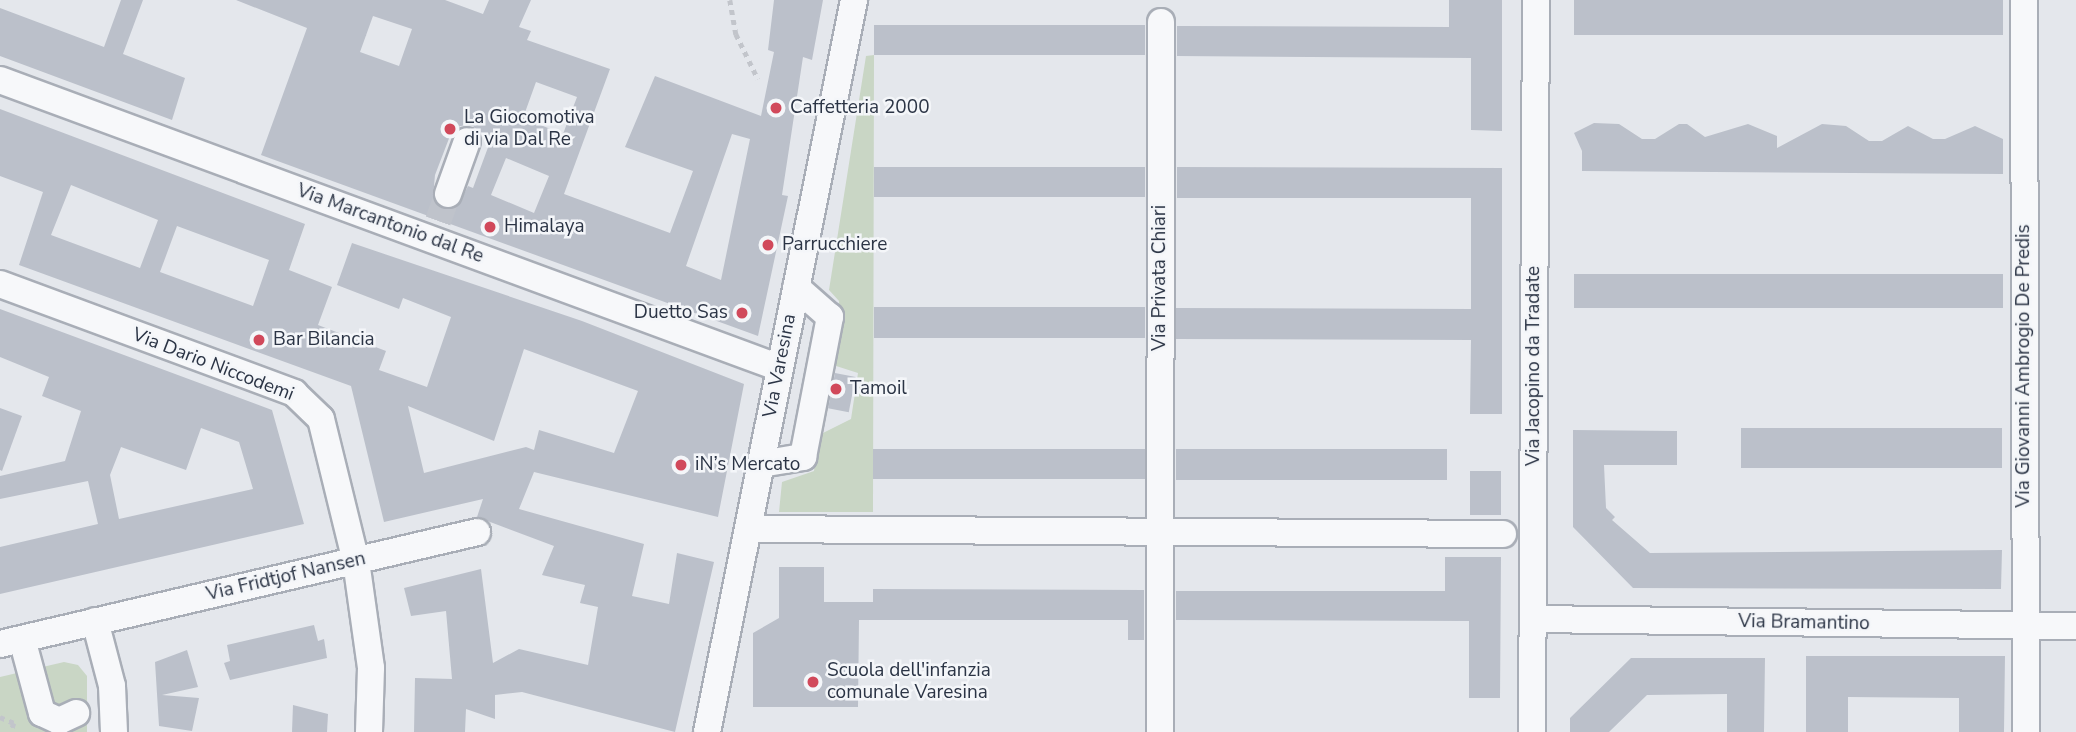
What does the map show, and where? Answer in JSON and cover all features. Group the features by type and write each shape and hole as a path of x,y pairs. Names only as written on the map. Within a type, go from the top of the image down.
{"street":[{"name":"Via Varesina","path":"707,732 756,531 761,464 854,0"},
{"name":"Via Jacopino da Tradate","path":"1532,732 1535,0"},
{"name":"Via Giovanni Ambrogio De Predis","path":"2024,0 2023,625 2026,732"},
{"name":"Via Privata Chiari","path":"1160,732 1158,533 1161,22"},
{"name":"Via Marcantonio dal Re","path":"0,80 434,230 780,368"},
{"path":"448,194 467,141"},
{"name":"Via Dario Niccodemi","path":"0,284 294,393 321,419 356,561 371,668 369,732"},
{"path":"761,464 803,457 830,317 796,287"},
{"path":"756,531 1503,534"},
{"name":"Via Fridtjof Nansen","path":"11,642 477,532"},
{"name":"Via Bramantino","path":"1533,620 2076,626"},
{"path":"95,621 112,687 114,732"},
{"path":"11,642 42,713 60,721 76,713"}],"path":[{"path":"730,0 736,34 758,79"},
{"path":"0,717 14,723 10,732"}],"green space":[{"path":"874,55 873,512 779,512 782,482 814,471 819,435 851,419 858,373 833,365 839,301 829,290 866,56"},
{"path":"64,662 78,665 87,676 87,732 0,732 0,677"}],"building":[{"path":"121,0 143,0 123,54 185,78 172,120 0,56 0,8 104,47"},
{"path":"236,0 445,0 483,14 489,0 531,0 519,27 531,31 527,40 610,69 564,194 670,233 693,171 625,147 655,76 761,116 774,52 768,50 774,0 823,0 812,60 803,57 782,195 788,196 758,336 261,155 307,28","holes":["373,16 412,29 399,66 360,52","536,82 577,97 563,134 523,118","473,126 490,142 473,188 468,186 458,206 443,209 433,197 435,175 453,128","732,134 750,139 721,280 686,266","506,158 549,176 534,213 491,195"]},
{"path":"1449,0 1502,0 1502,131 1471,130 1471,58 1177,56 1177,26 1449,27"},
{"path":"1574,0 2003,0 2003,35 1574,35"},
{"path":"874,25 1145,25 1145,55 874,55"},
{"path":"0,109 305,224 289,270 332,287 318,325 386,351 379,370 427,387 451,317 403,298 399,309 337,285 352,243 582,321 744,384 718,517 534,472 519,509 644,544 632,596 669,604 677,553 714,562 675,732 522,692 495,695 495,719 466,709 465,732 414,732 415,678 452,679 446,611 411,616 404,588 481,569 493,663 519,649 588,665 598,607 580,603 585,585 542,575 554,546 477,517 483,499 384,522 351,386 19,265 43,192 0,176","holes":["71,185 158,220 140,268 51,235","177,226 269,260 253,306 160,272","524,349 638,391 614,453 539,430 534,450 526,447 424,473 408,406 494,441"]},
{"path":"1594,123 1619,124 1642,139 1655,139 1679,124 1687,124 1705,137 1748,124 1777,136 1777,148 1822,124 1846,126 1869,141 1882,141 1908,126 1933,139 1945,139 1975,126 2003,139 2003,174 1582,171 1582,151 1574,133"},
{"path":"874,167 1145,167 1145,197 874,197"},
{"path":"1177,167 1502,168 1502,414 1470,414 1471,340 1176,339 1176,308 1471,309 1471,198 1177,198"},
{"path":"1574,274 2003,274 2003,308 1574,308"},
{"path":"874,307 1145,307 1145,338 874,338"},
{"path":"0,309 272,410 304,524 0,594 0,547 98,524 88,481 0,499 0,476 65,461 81,411 42,396 49,377 0,357","holes":["201,428 239,442 253,489 119,519 110,475 121,447 186,470"]},
{"path":"835,373 856,377 849,412 828,408"},
{"path":"0,408 22,416 2,471 0,470"},
{"path":"1741,428 2002,428 2002,468 1741,468"},
{"path":"1573,430 1677,431 1677,465 1604,465 1606,508 1615,517 1612,520 1650,553 2002,550 2001,589 1633,588 1573,527"},
{"path":"873,449 1145,449 1145,479 873,479"},
{"path":"1176,449 1447,449 1447,480 1176,480"},
{"path":"1470,471 1501,471 1501,515 1470,515"},
{"path":"1445,557 1501,557 1500,698 1469,698 1469,621 1176,620 1176,591 1445,591"},
{"path":"779,567 824,567 824,602 873,602 873,589 1144,590 1144,640 1128,640 1128,620 859,620 858,707 753,707 753,633 779,618"},
{"path":"314,625 318,641 324,639 327,658 230,680 224,663 230,661 227,645"},
{"path":"187,650 198,687 162,695 199,698 192,731 159,726 155,662"},
{"path":"1806,656 2005,656 2004,732 1959,732 1959,698 1848,697 1848,732 1806,732"},
{"path":"1631,658 1765,658 1764,732 1727,732 1727,694 1647,695 1609,732 1570,732 1570,718"},
{"path":"293,705 328,714 327,732 292,732"}],"tunnel":[{"path":"438,221 448,194"}],"place":[{"name":"Caffetteria 2000","path":"776,108"},
{"name":"La Giocomotiva di via Dal Re","path":"450,129"},
{"name":"Himalaya","path":"490,227"},
{"name":"Parrucchiere","path":"768,245"},
{"name":"Duetto Sas","path":"742,313"},
{"name":"Bar Bilancia","path":"259,340"},
{"name":"Tamoil","path":"836,389"},
{"name":"iN’s Mercato","path":"681,465"},
{"name":"Scuola dell'infanzia comunale Varesina","path":"813,682"}]}
